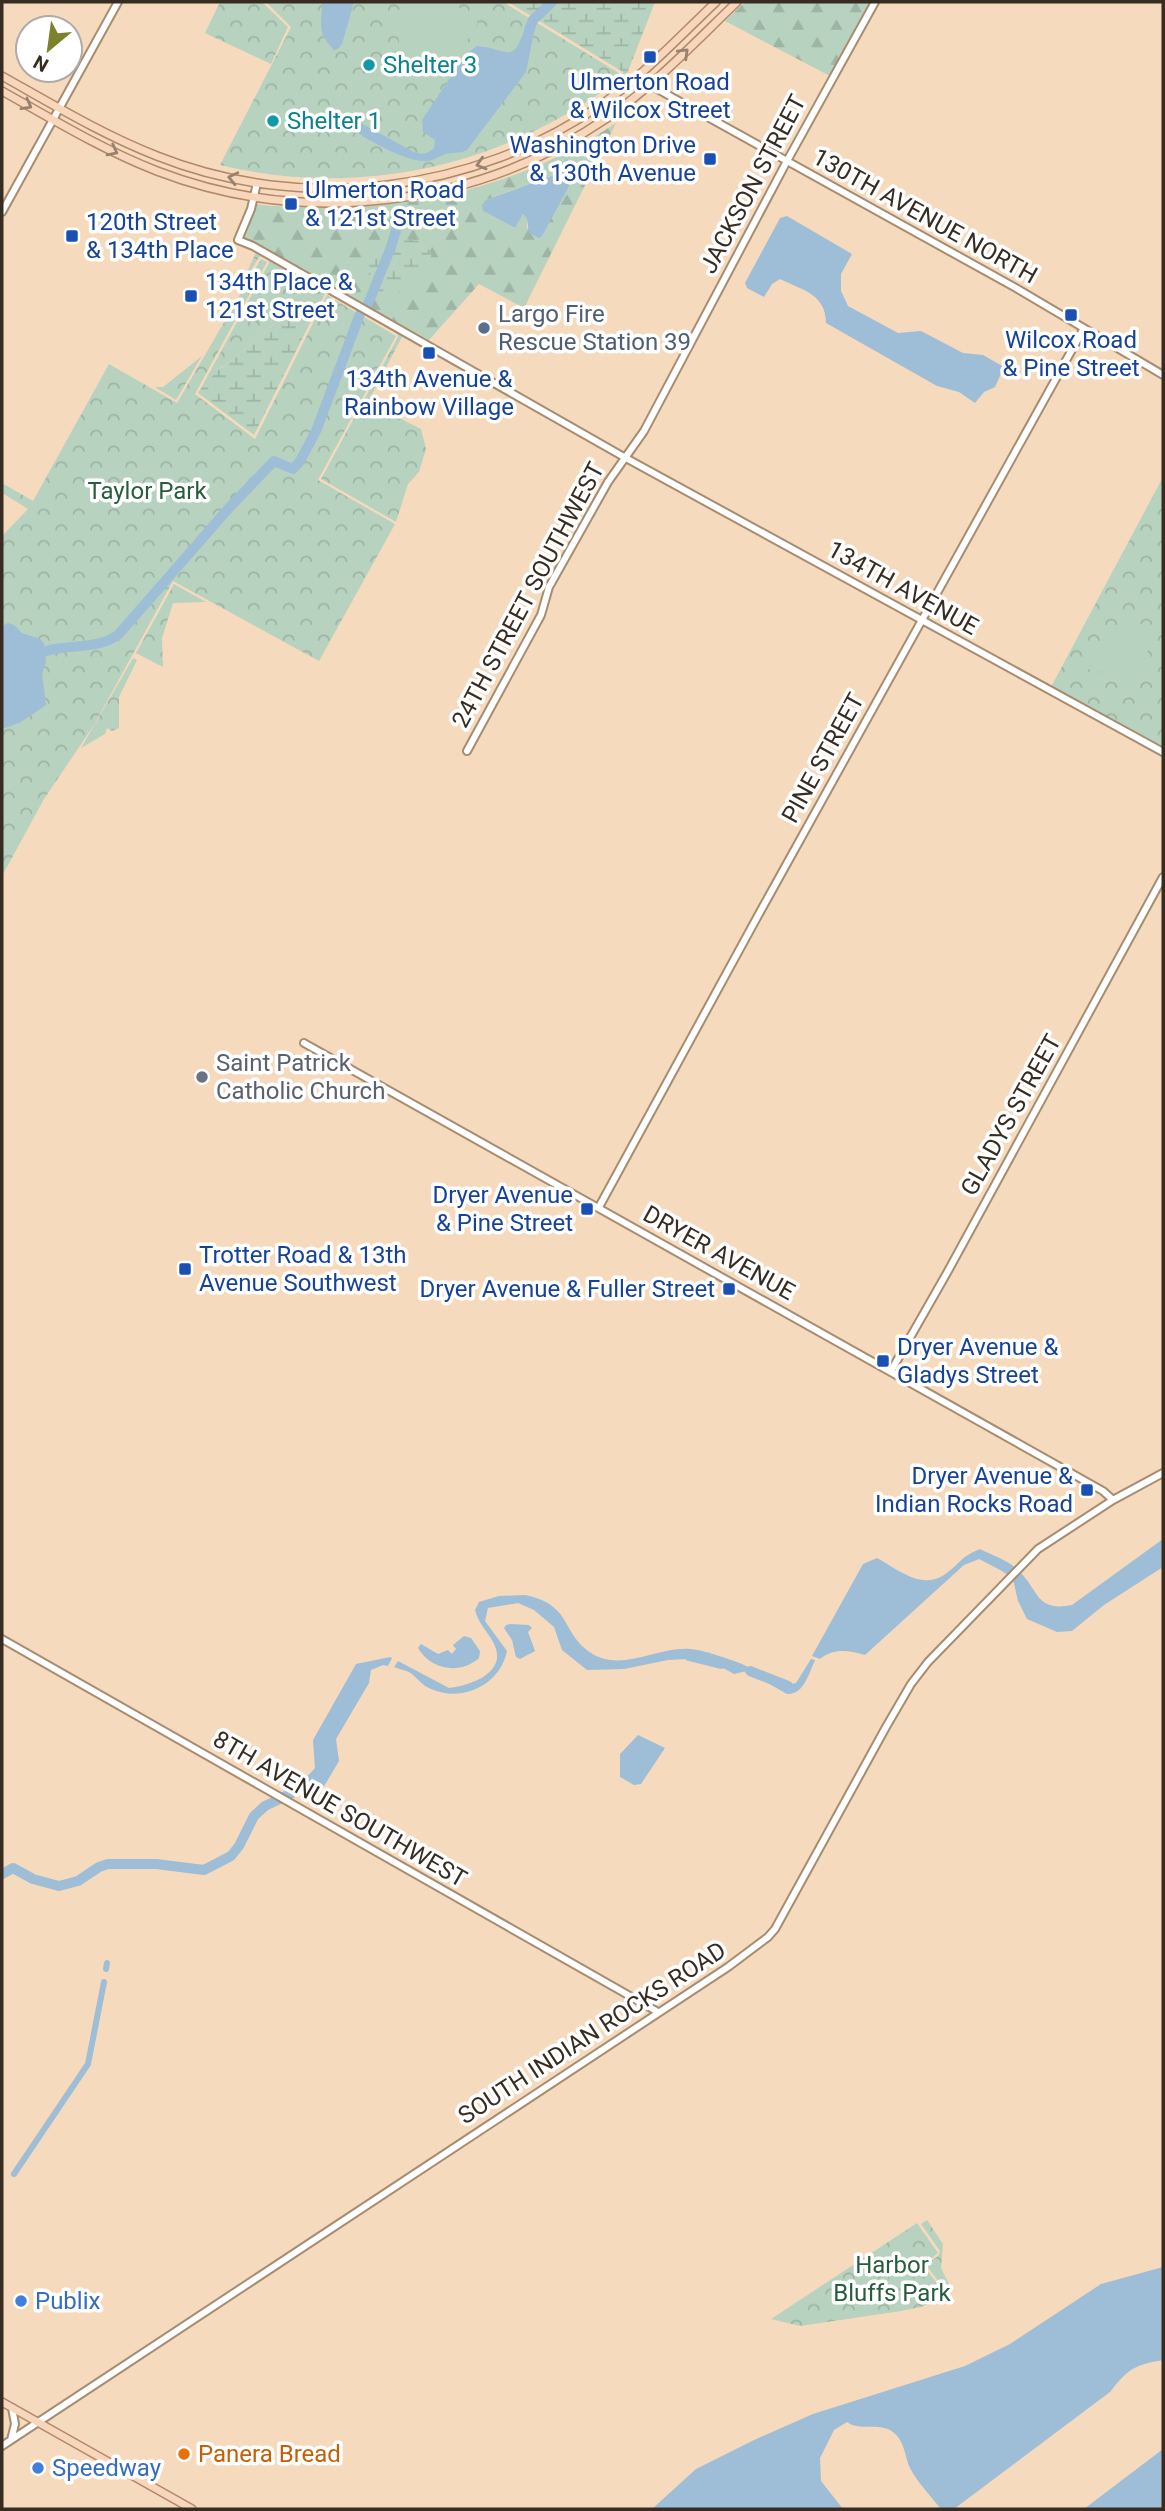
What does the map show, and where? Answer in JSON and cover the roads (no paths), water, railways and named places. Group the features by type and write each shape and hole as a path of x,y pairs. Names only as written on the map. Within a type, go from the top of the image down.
{"main road":[{"path":"2,76 59,108 158,156 193,168 257,183 326,189 360,188 411,182 454,172 533,145 605,102 640,74 716,2"},
{"path":"2,91 113,152 159,172 254,197 345,203 406,198 460,186 519,166 606,119 650,85 728,11 734,2"},
{"path":"2,2403 192,2509"}],"street":[{"path":"2,212 118,2"},
{"name":"JACKSON STREET","path":"624,457 644,431 875,2"},
{"name":"130TH AVENUE NORTH","path":"640,74 650,85 1163,375"},
{"path":"254,197 257,183"},
{"name":"134TH AVENUE","path":"254,197 238,240 253,246 624,457 1163,752"},
{"name":"PINE STREET","path":"599,1208 1084,328"},
{"name":"24TH STREET SOUTHWEST","path":"467,751 541,615 549,587 624,457"},
{"name":"GLADYS STREET","path":"891,1371 1163,877"},
{"name":"DRYER AVENUE","path":"304,1043 891,1371 1103,1491 1113,1500"},
{"name":"SOUTH INDIAN ROCKS ROAD","path":"2,2446 729,1967 768,1937 775,1929 911,1684 928,1662 1038,1549 1113,1500 1163,1473"},
{"name":"8TH AVENUE SOUTHWEST","path":"2,1639 658,2012"},
{"path":"10,2441 15,2424 12,2408"}],"water":[{"path":"322,2 354,2 342,44 338,49 334,50 322,32"},
{"path":"533,20 535,27 526,72 467,150 429,161 405,157 367,139 340,117 343,113 412,151 421,154 429,152 434,148 435,140 423,132 422,120 466,54 477,46 504,52 513,51 526,24"},
{"path":"567,168 575,175 539,238 529,233 527,219 523,214 515,228 483,211 482,205 486,200"},
{"path":"787,216 852,254 841,274 841,291 848,306 898,333 921,331 963,353 983,355 1004,367 995,387 984,392 975,403 959,392 937,386 826,323 822,305 804,290 780,279 772,284 764,297 747,288 745,283 780,218"},
{"path":"8,623 44,643 46,661 42,674 46,705 21,722 2,729 2,626"},
{"path":"1163,1539 1163,1567 1104,1605 1072,1631 1057,1632 1027,1619 1018,1601 1013,1579 979,1559 964,1565 865,1655 841,1651 820,1659 812,1656 863,1564 877,1558 909,1576 927,1580 944,1575 980,1549 1016,1568 1045,1603 1060,1606 1072,1605"},
{"path":"525,1595 551,1605 559,1612 581,1645 603,1658 628,1660 665,1651 690,1649 737,1662 781,1684 796,1683 811,1659 815,1660 802,1687 787,1694 747,1671 734,1674 705,1658 668,1660 624,1669 587,1670 562,1650 554,1627 534,1610 518,1603 488,1608 485,1621 507,1651 497,1673 478,1688 455,1694 443,1693 428,1688 409,1672 394,1667 398,1661 449,1688 482,1678 495,1666 497,1658 496,1649 475,1610 479,1602 499,1596"},
{"path":"510,1624 529,1625 532,1628 528,1632 535,1651 520,1659 516,1657 512,1640 504,1628"},
{"path":"464,1636 471,1638 480,1651 479,1658 463,1667 446,1668 438,1665 430,1661 418,1648 421,1644 438,1654 448,1650 452,1654 456,1649 453,1645"},
{"path":"392,1658 388,1666 383,1665 371,1670 369,1683 336,1739 339,1761 320,1793 302,1783 315,1768 313,1740 356,1664"},
{"path":"638,1735 665,1748 641,1784 634,1785 620,1777 620,1754"},
{"path":"1163,2267 1163,2360 1132,2369 1110,2392 954,2509 940,2508 920,2484 895,2434 885,2428 857,2426 847,2422 834,2430 820,2458 821,2481 843,2509 652,2509 696,2469 754,2440 813,2414 965,2366 1010,2344 1101,2284"},
{"path":"1163,2449 1163,2509 1084,2509"}],"waterway":[{"path":"529,31 533,20 552,2"},
{"path":"368,304 391,247 402,210"},
{"path":"32,657 53,649 97,644 118,635 228,509 274,461 293,469 316,431 360,314"},
{"path":"689,1656 721,1664"},
{"path":"750,1671 788,1686"},
{"path":"2,1874 13,1868 33,1879 59,1886 78,1881 108,1864 156,1864 204,1870 231,1856 254,1816 265,1806 294,1792 314,1777"},
{"path":"106,1969 107,1963"},
{"path":"14,2174 88,2064 104,1982"}],"place":[{"name":"Ulmerton Road & Wilcox Street","path":"650,57"},
{"name":"Shelter 3","path":"369,65"},
{"name":"Shelter 1","path":"273,121"},
{"name":"Washington Drive & 130th Avenue","path":"710,159"},
{"name":"Ulmerton Road & 121st Street","path":"291,204"},
{"name":"120th Street & 134th Place","path":"72,236"},
{"name":"134th Place & 121st Street","path":"191,296"},
{"name":"Wilcox Road & Pine Street","path":"1071,315"},
{"name":"Largo Fire Rescue Station 39","path":"484,328"},
{"name":"134th Avenue & Rainbow Village","path":"429,353"},
{"name":"Saint Patrick Catholic Church","path":"202,1077"},
{"name":"Dryer Avenue & Pine Street","path":"587,1209"},
{"name":"Trotter Road & 13th Avenue Southwest","path":"185,1269"},
{"name":"Dryer Avenue & Fuller Street","path":"729,1289"},
{"name":"Dryer Avenue & Gladys Street","path":"883,1361"},
{"name":"Dryer Avenue & Indian Rocks Road","path":"1087,1490"},
{"name":"Publix","path":"21,2301"},
{"name":"Panera Bread","path":"184,2454"},
{"name":"Speedway","path":"38,2468"}],"park label":[{"name":"Taylor Park","path":"147,491"},
{"name":"Harbor Bluffs Park","path":"892,2279"}]}
